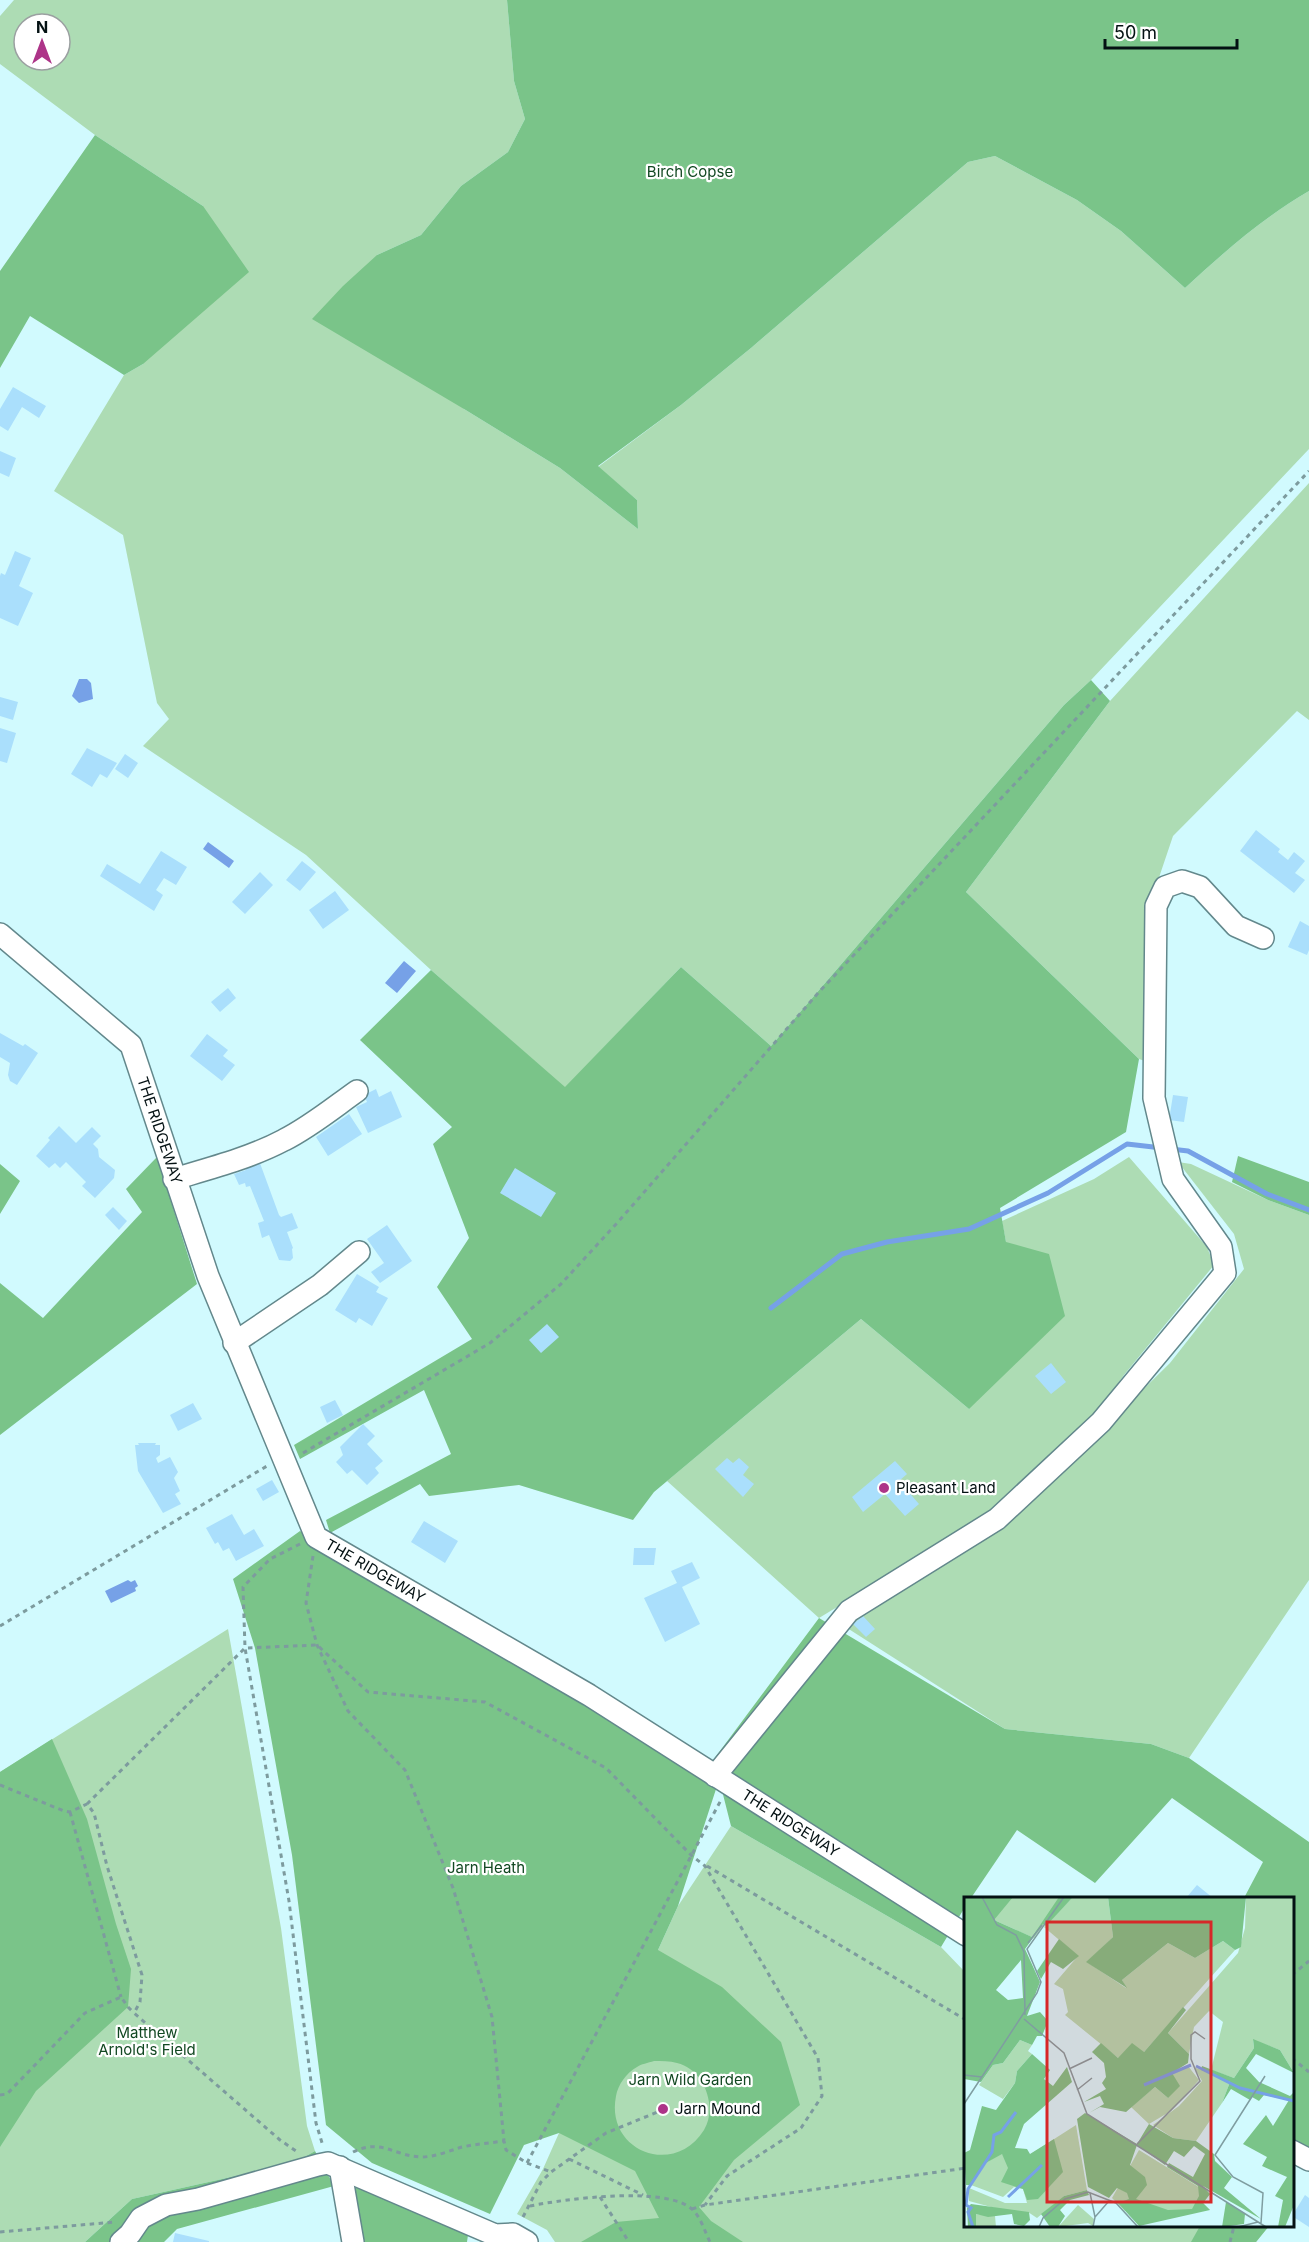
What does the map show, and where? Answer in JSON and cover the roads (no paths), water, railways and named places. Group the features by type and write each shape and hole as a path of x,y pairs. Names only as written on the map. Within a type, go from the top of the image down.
{"street":[{"path":"722,1780 849,1611 997,1519 1101,1422 1225,1273 1221,1247 1173,1179 1154,1098 1156,906 1165,887 1182,881 1200,887 1236,926 1263,938"},
{"name":"THE RIDGEWAY","path":"0,934 130,1045 174,1179 234,1343 316,1537 590,1695 964,1934"},
{"path":"174,1179 218,1166 283,1141 312,1124 357,1091"},
{"path":"234,1343 320,1285 359,1252"},
{"path":"1294,2152 1309,2160"},
{"path":"329,2165 353,2242"},
{"path":"121,2242 141,2218 166,2205 329,2165 506,2238"}],"water":[{"path":"79,679 87,679 91,683 93,699 79,703 72,696"},
{"path":"208,842 234,861 229,868 203,849"},
{"path":"404,961 416,971 397,993 385,983"},
{"path":"128,1580 131,1582 135,1580 138,1586 135,1588 136,1591 111,1603 105,1591"}],"waterway":[{"path":"771,1308 842,1254 887,1242 969,1229 1048,1193 1127,1144 1162,1148"},
{"path":"1171,1149 1188,1151 1267,1194 1309,1210"}],"place":[{"name":"Pleasant Land","path":"884,1488"},
{"name":"Jarn Mound","path":"663,2109"}],"park label":[{"name":"Birch Copse","path":"690,172"},
{"name":"Jarn Heath","path":"486,1868"},
{"name":"Matthew Arnold's Field","path":"147,2042"},
{"name":"Jarn Wild Garden","path":"690,2080"}]}
